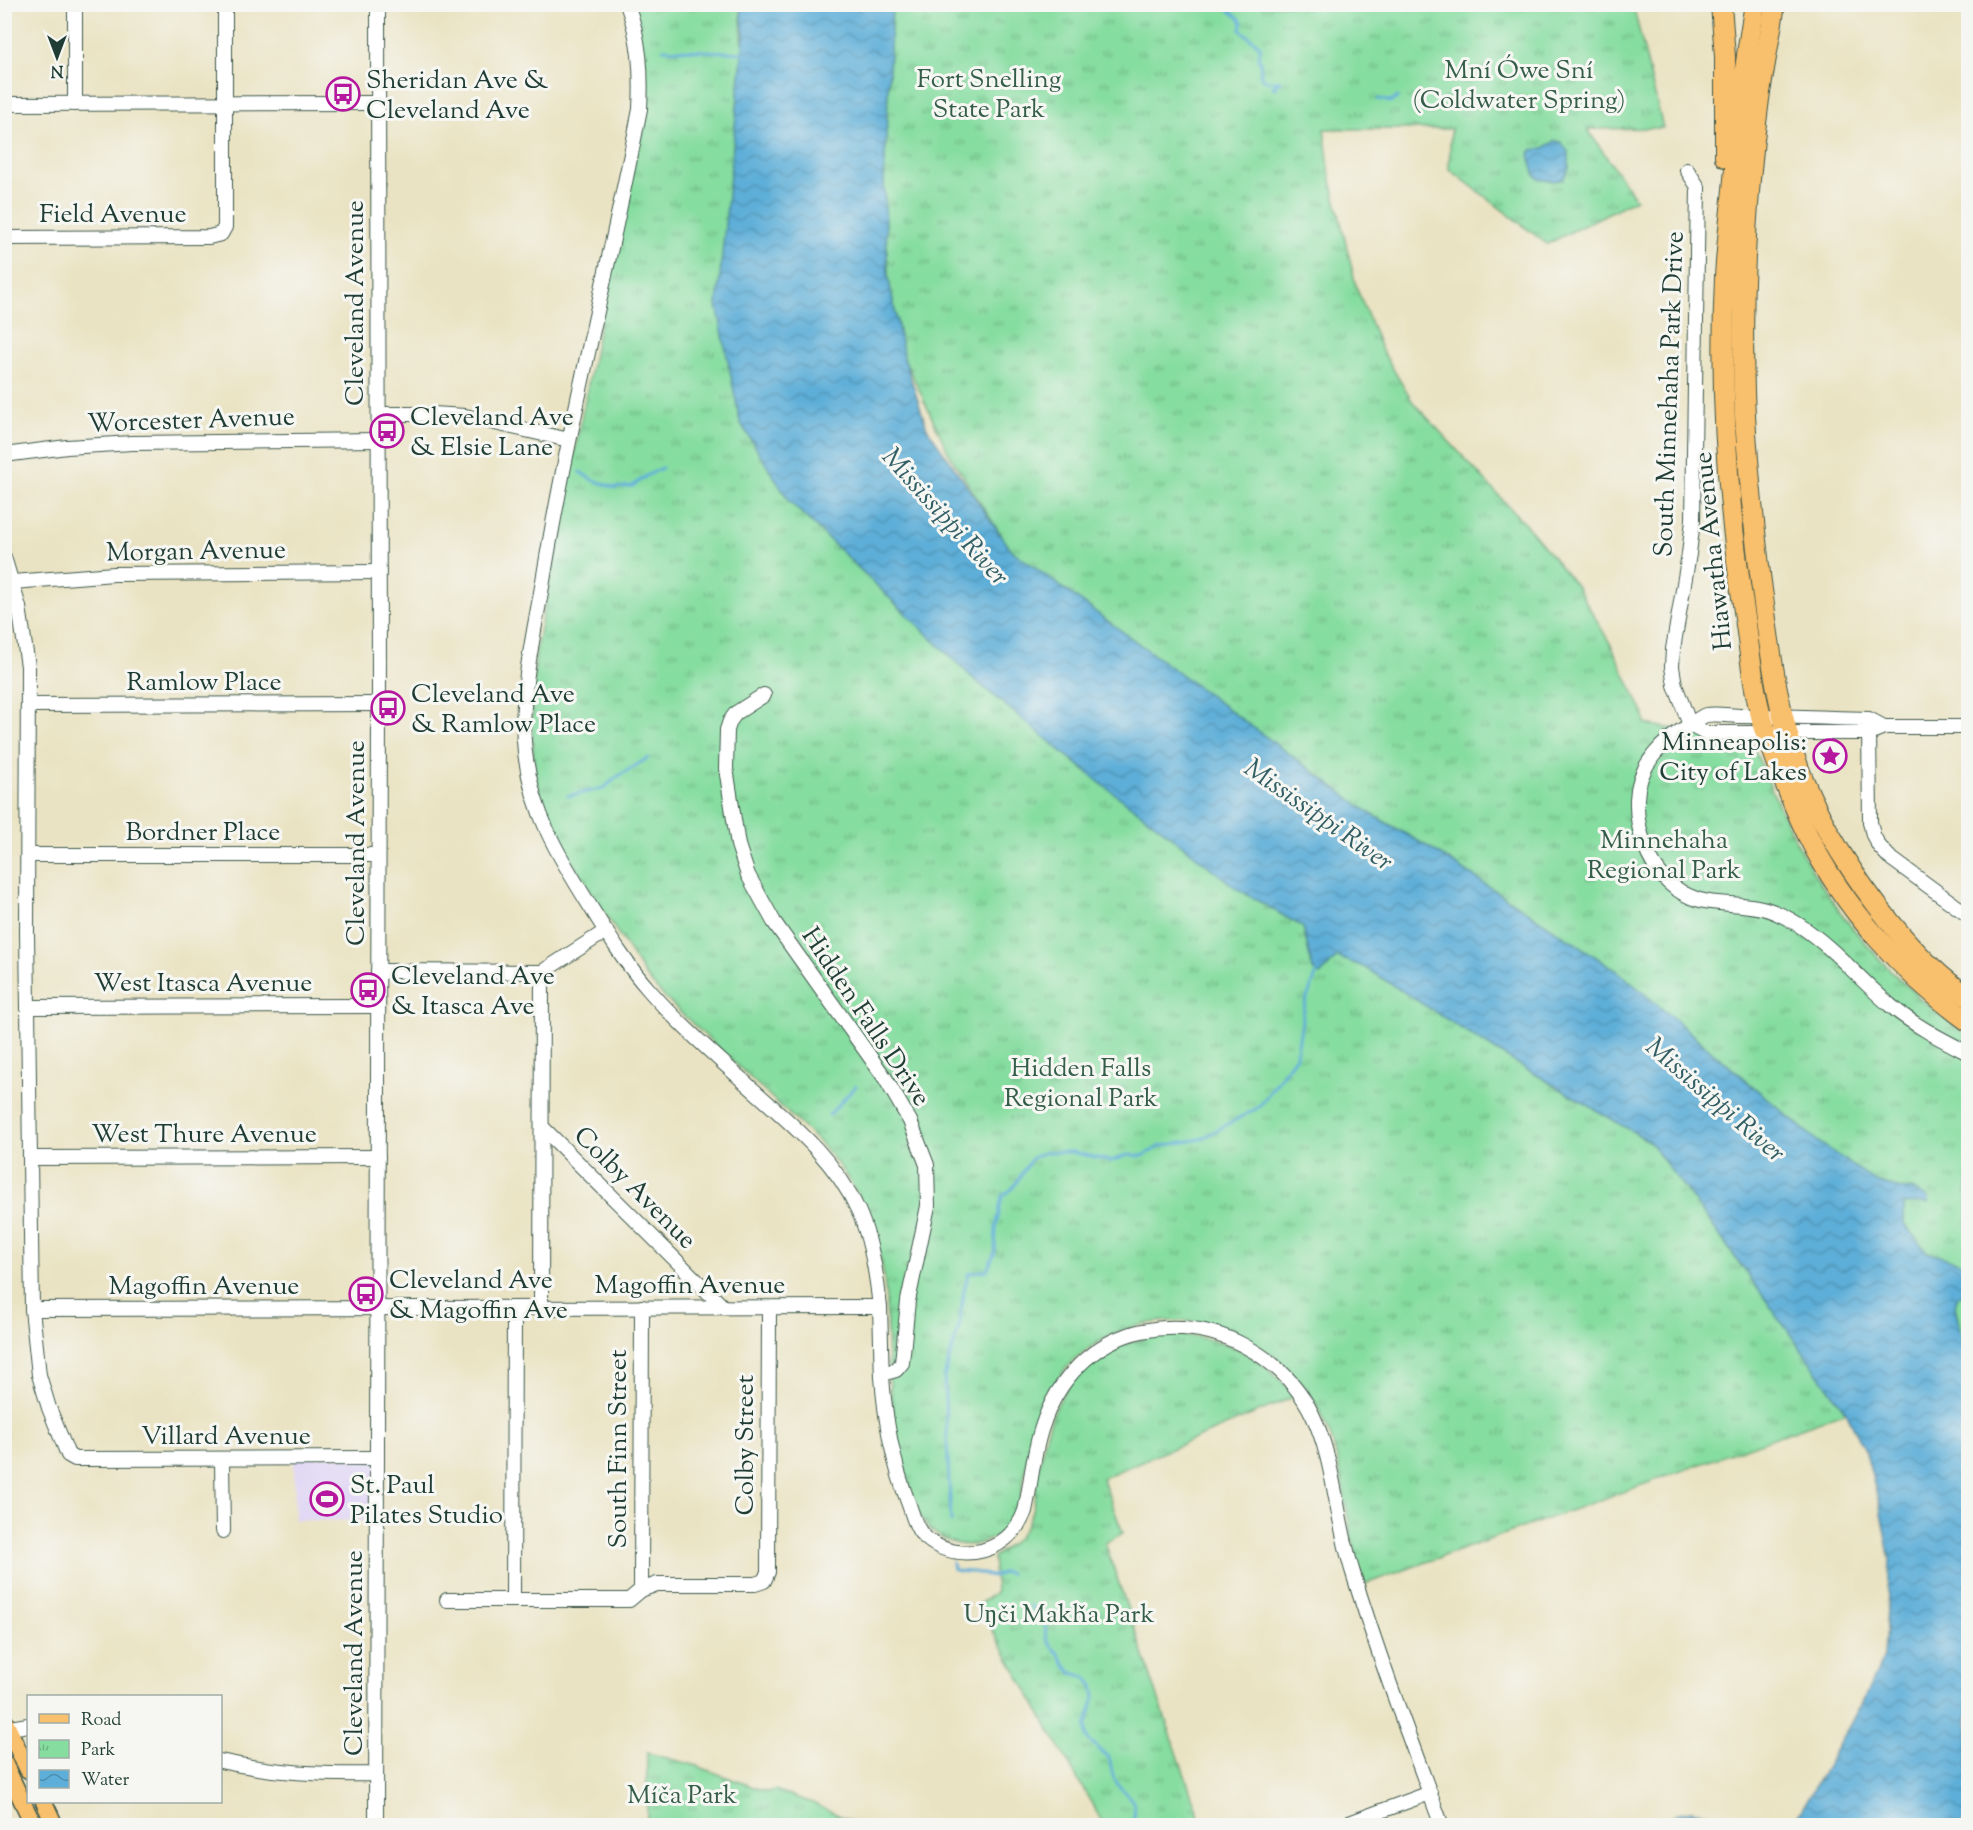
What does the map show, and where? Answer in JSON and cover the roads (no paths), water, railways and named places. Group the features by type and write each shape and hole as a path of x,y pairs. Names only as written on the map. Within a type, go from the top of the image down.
{"highway":[{"path":"1721,4 1725,57 1725,277"},
{"name":"Hiawatha Avenue","path":"1755,4 1748,45 1725,277 1724,362 1732,519 1738,573 1763,724 1809,837 1843,892 1862,919 1898,959 1934,994 1968,1021"},
{"name":"Hiawatha Avenue","path":"1775,4 1759,99 1747,238 1744,390 1748,461 1773,666 1786,725 1803,778 1826,828 1847,865 1904,939 1968,996"}],"main road":[{"path":"6,1726 27,1768"},
{"path":"4,1763 34,1826"},
{"path":"44,1803 56,1826"}],"street":[{"path":"75,4 75,104"},
{"path":"225,4 225,104"},
{"name":"Cleveland Avenue","path":"376,1826 378,4"},
{"path":"627,4 639,46 642,80 640,109 569,440 525,696 525,750 536,803 544,828 557,854 630,967 665,1008 810,1143 831,1165 851,1196 867,1232 873,1254 880,1307 885,1409 892,1444 903,1489 917,1527 923,1535 941,1548 975,1552 997,1545 1021,1522 1041,1429 1050,1405 1067,1379 1094,1352 1135,1333 1161,1328 1195,1329 1232,1339 1265,1358 1280,1370 1315,1416 1336,1490 1352,1570 1442,1826"},
{"path":"4,104 378,103"},
{"name":"Field Avenue","path":"4,238 209,237 221,234 225,220 225,104"},
{"name":"South Minnehaha Park Drive","path":"1687,170 1698,187 1693,520 1672,667 1675,685 1690,725"},
{"path":"379,414 465,416 569,440"},
{"name":"Worcester Avenue","path":"4,455 132,442 379,440"},
{"path":"4,557 13,582 27,657 32,1309"},
{"name":"Morgan Avenue","path":"13,582 124,574 379,573"},
{"name":"Hidden Falls Drive","path":"764,695 736,713 730,721 728,730 726,768 738,844 748,875 774,921 885,1078 910,1121 927,1165 928,1206 908,1301 902,1363 896,1370 882,1374"},
{"name":"Ramlow Place","path":"28,705 379,704"},
{"path":"1968,727 1763,724 1705,733 1690,725 1680,730 1657,750 1645,768 1637,794 1639,826 1643,840 1656,867 1667,881 1695,900 1761,908 1796,923 1816,937 1890,1005 1912,1022 1968,1053"},
{"path":"1869,726 1870,822 1876,840 1889,857 1968,915"},
{"name":"Bordner Place","path":"28,855 378,855"},
{"path":"378,971 542,972 606,931"},
{"path":"541,1308 542,972"},
{"name":"West Itasca Avenue","path":"28,1007 378,1005"},
{"name":"Colby Avenue","path":"542,1127 723,1307"},
{"name":"West Thure Avenue","path":"31,1158 378,1156"},
{"name":"South Finn Street","path":"641,1590 642,1307"},
{"name":"Magoffin Avenue","path":"32,1309 880,1307"},
{"path":"513,1599 514,1308"},
{"name":"Colby Street","path":"641,1590 657,1584 755,1584 764,1581 768,1572 769,1308"},
{"name":"Villard Avenue","path":"32,1309 39,1375 49,1408 68,1455 75,1459 377,1458"},
{"path":"222,1460 224,1532"},
{"path":"447,1599 629,1600 641,1590"},
{"path":"6,1726 27,1725"},
{"path":"222,1761 258,1769 295,1773 376,1774"},
{"path":"1341,1826 1430,1793"}],"water":[{"name":"Mississippi River","path":"740,5 892,5 884,183 888,275 904,358 927,428 1011,550 1371,814 1430,848 1619,972 1817,1141 1878,1183 1904,1190 1912,1189 1928,1198 1928,1203 1904,1204 1904,1224 1927,1252 1968,1265 1968,1291 1958,1296 1955,1306 1963,1345 1968,1353 1968,1815 1959,1825 1793,1825 1861,1705 1884,1656 1890,1560 1880,1507 1866,1453 1846,1412 1649,1141 1508,1058 1364,967 1337,957 1320,975 1313,970 1303,927 1236,888 1099,782 976,681 789,501 740,422 717,305 744,35"},
{"path":"1555,141 1561,142 1569,153 1569,168 1563,179 1555,181 1539,179 1534,173 1529,155 1532,150 1544,148"},
{"path":"1691,1810 1711,1816 1720,1825 1659,1825 1676,1814"}],"waterway":[{"path":"1221,4 1238,17 1242,22 1241,30 1260,46 1258,59 1260,60 1261,77 1267,81 1280,81 1273,87 1276,88"},
{"path":"663,49 745,53"},
{"path":"1378,99 1391,102 1398,97"},
{"path":"580,472 615,488 633,486 662,468"},
{"path":"568,796 604,788 648,758"},
{"path":"951,1522 944,1377 959,1327 964,1290 969,1273 987,1270 995,1252 996,1228 1002,1196 1012,1189 1032,1158 1045,1152 1072,1152 1111,1161 1128,1155 1143,1156 1161,1146 1201,1139 1259,1107 1296,1056 1305,1003 1318,970"},
{"path":"829,1115 856,1086"},
{"path":"952,1562 953,1569 958,1571 992,1576 1003,1572 1010,1574"},
{"path":"1031,1606 1045,1624 1046,1638 1065,1665 1072,1673 1086,1677 1093,1686 1095,1697 1086,1727 1087,1737 1109,1757 1114,1778 1134,1803 1132,1826"}],"place":[{"name":"Sheridan Ave & Cleveland Ave","path":"343,94"},
{"name":"Cleveland Ave & Elsie Lane","path":"387,431"},
{"name":"Cleveland Ave & Ramlow Place","path":"388,708"},
{"name":"Minneapolis: City of Lakes","path":"1830,756"},
{"name":"Cleveland Ave & Itasca Ave","path":"368,990"},
{"name":"Cleveland Ave & Magoffin Ave","path":"366,1294"},
{"name":"St. Paul Pilates Studio","path":"327,1499"}],"park label":[{"name":"Mní Ówe Sní (Coldwater Spring)","path":"1519,84"},
{"name":"Fort Snelling State Park","path":"989,93"},
{"name":"Minnehaha Regional Park","path":"1664,854"},
{"name":"Hidden Falls Regional Park","path":"1081,1082"},
{"name":"Uŋči Makȟa Park","path":"1059,1613"},
{"name":"Míča Park","path":"682,1794"}]}
